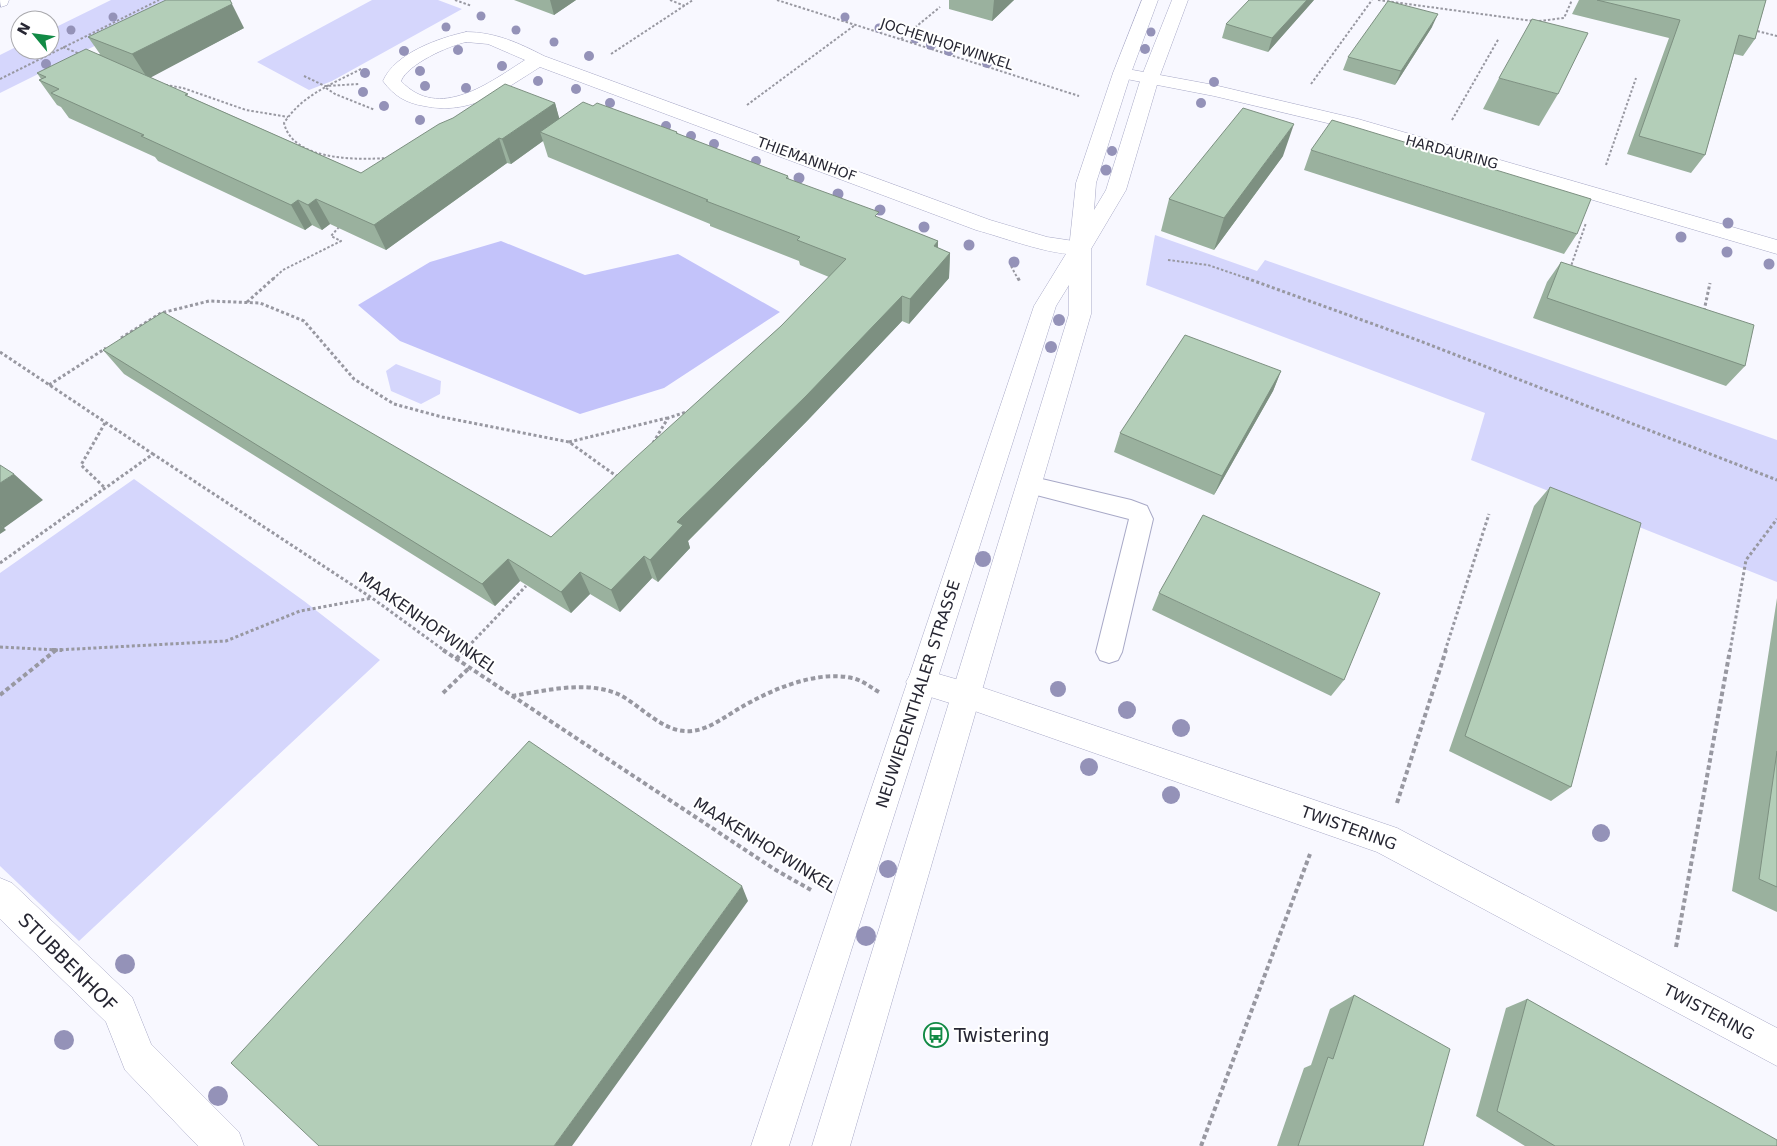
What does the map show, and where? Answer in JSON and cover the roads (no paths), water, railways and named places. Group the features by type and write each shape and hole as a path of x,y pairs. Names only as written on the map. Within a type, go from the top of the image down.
{"street":[{"name":"NEUWIEDENTHALER STRASSE","path":"831,1146 1080,314 1080,248 1086,183 1122,73 1150,0"},
{"name":"NEUWIEDENTHALER STRASSE","path":"770,1146 1045,306 1116,190 1150,78 1180,0"},
{"name":"THIEMANNHOF","path":"538,60 486,91 465,101 450,104 417,99 404,94 392,81 394,74 405,65 446,41 464,36 481,36 492,39 538,60 983,225 1046,243 1080,248"},
{"name":"HARDAURING","path":"1122,73 1292,109 1436,147 1777,247"},
{"name":"TWISTERING","path":"917,696 966,695 1385,839 1777,1048"},
{"name":"STUBBENHOF","path":"0,895 119,1010 138,1057 225,1146"}],"lane":[{"path":"1028,485 1131,509 1139,513 1141,519 1109,652"}],"place":[{"name":"Twistering","path":"936,1035"}]}
